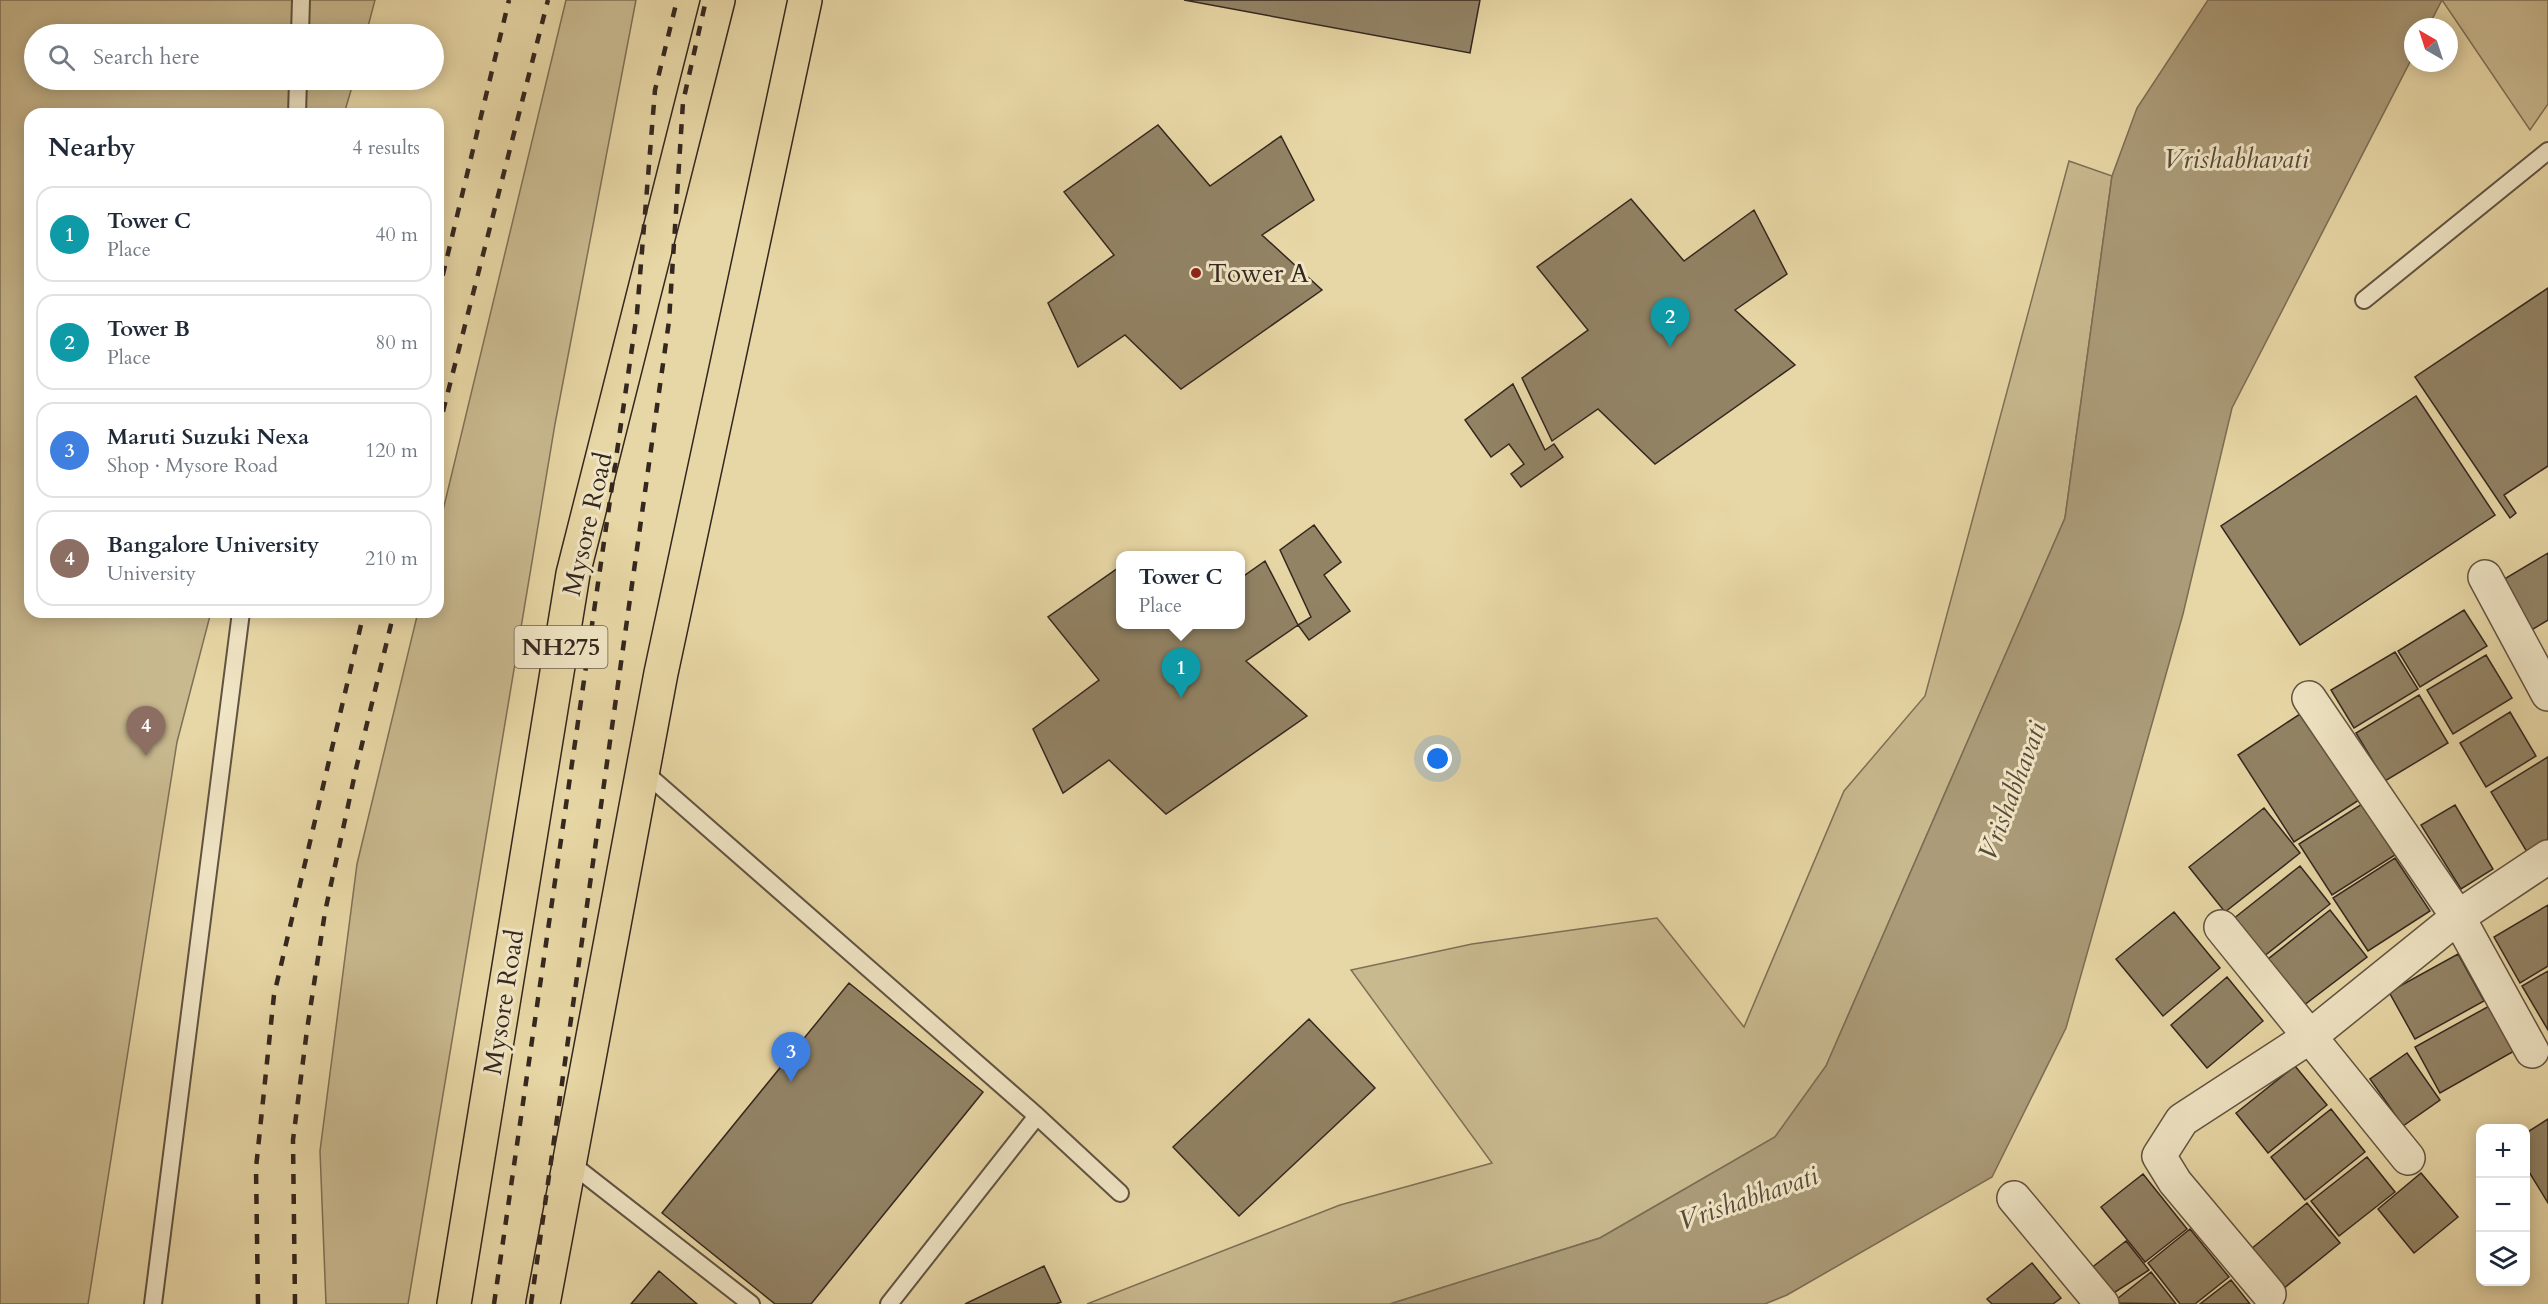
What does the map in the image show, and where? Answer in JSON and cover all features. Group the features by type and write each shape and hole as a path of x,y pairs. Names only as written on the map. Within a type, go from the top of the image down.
{"highway":[{"name":"Mysore Road","path":"454,1304 573,574 718,0"},
{"path":"543,1304 663,661 805,0"}],"street":[{"path":"2485,578 2548,694"},
{"path":"2309,698 2458,917 2532,1051"},
{"path":"2269,1294 2175,1182 2159,1156 2182,1120 2308,1038 2458,917 2548,857"},
{"path":"2221,927 2308,1038 2408,1158"},
{"path":"2014,1198 2102,1304"}],"lane":[{"path":"300,24 301,0"},
{"path":"297,108 298,90"},
{"path":"2364,300 2548,151"},
{"path":"153,1304 240,618"},
{"path":"642,770 1037,1116 1120,1193"},
{"path":"889,1304 1037,1116"},
{"path":"569,1162 751,1304"}],"shaded area":[{"path":"0,0 375,0 369,24 24,24 24,90 351,90 346,108 24,108 24,618 209,618 177,742 88,1304 0,1304"},
{"path":"566,0 636,0 555,424 408,1304 326,1304 320,1151 357,864 417,618 444,618 444,506"},
{"path":"2442,0 2548,0 2548,104 2530,130 2458,24 2458,18 2454,18"},
{"path":"2069,161 2112,176 2065,518 1826,1066 1775,1137 1600,1238 1390,1304 1087,1304 1340,1205 1492,1163 1351,970 1472,944 1657,918 1744,1027 1844,791 1925,696"}],"water":[{"name":"Vrishabhavati","path":"2208,0 2442,0 2433,18 2404,18 2405,72 2232,408 2183,614 2066,1028 1992,1177 1787,1295 1765,1304 1390,1304 1600,1238 1775,1137 1826,1066 2065,518 2112,176 2137,108"}],"building":[{"path":"1184,0 1480,0 1470,53"},
{"name":"Tower A","path":"1158,125 1210,186 1281,136 1314,200 1262,235 1322,290 1181,389 1125,335 1078,367 1048,303 1114,255 1064,192"},
{"path":"1631,199 1684,261 1754,210 1787,274 1735,310 1795,365 1655,464 1598,409 1552,441 1522,378 1588,330 1537,267"},
{"path":"2548,288 2548,466 2504,495 2516,513 2510,518 2415,377"},
{"path":"1513,384 1545,450 1554,444 1563,457 1521,487 1511,474 1524,464 1509,444 1491,457 1465,420"},
{"path":"2416,396 2495,515 2300,645 2221,526"},
{"path":"1314,525 1341,562 1324,575 1350,611 1309,640 1298,625 1311,617 1280,550"},
{"path":"2548,553 2548,620 2525,634 2496,584"},
{"path":"1265,561 1298,625 1246,661 1307,716 1166,814 1109,760 1063,793 1033,729 1099,680 1048,617 1116,569 1116,629 1245,629 1245,575"},
{"path":"2464,610 2487,646 2420,687 2398,651"},
{"path":"2395,652 2418,689 2354,728 2331,690"},
{"path":"2486,655 2512,698 2453,734 2427,690"},
{"path":"2419,695 2448,743 2385,781 2356,733"},
{"path":"2303,712 2359,800 2294,842 2238,755"},
{"path":"2510,712 2536,756 2486,787 2460,743"},
{"path":"2548,757 2548,839 2527,852 2491,792"},
{"path":"2362,804 2395,855 2332,895 2299,844"},
{"path":"2455,805 2493,869 2461,889 2421,825"},
{"path":"2264,808 2300,853 2225,912 2189,867"},
{"path":"2395,858 2430,911 2368,951 2333,898"},
{"path":"2300,866 2330,904 2263,957 2233,919"},
{"path":"2548,905 2548,966 2520,983 2494,937"},
{"path":"2330,910 2367,957 2299,1009 2263,963"},
{"path":"2174,912 2220,968 2163,1016 2116,959"},
{"path":"2458,954 2484,1001 2415,1039 2389,992"},
{"path":"2548,971 2548,1030 2522,986"},
{"path":"2227,977 2263,1021 2207,1068 2171,1025"},
{"path":"849,983 983,1092 811,1304 775,1304 662,1213"},
{"path":"2491,1005 2516,1050 2440,1093 2415,1047"},
{"path":"1309,1019 1375,1088 1239,1216 1173,1147"},
{"path":"2407,1053 2440,1100 2403,1126 2370,1079"},
{"path":"2295,1066 2327,1105 2268,1153 2236,1113"},
{"path":"2331,1109 2365,1152 2305,1200 2271,1157"},
{"path":"2548,1119 2548,1203 2530,1174 2530,1130"},
{"path":"2367,1157 2395,1192 2339,1236 2311,1201"},
{"path":"2421,1173 2458,1217 2414,1253 2378,1209"},
{"path":"2143,1174 2187,1229 2145,1262 2101,1207"},
{"path":"2307,1203 2340,1243 2283,1289 2251,1249"},
{"path":"2190,1229 2229,1277 2195,1304 2180,1304 2148,1263"},
{"path":"2126,1241 2149,1270 2109,1296 2086,1272"},
{"path":"2032,1263 2061,1298 2053,1304 1992,1304 1987,1299"},
{"path":"1044,1266 1061,1302 1056,1304 965,1304"},
{"path":"659,1271 697,1304 631,1304"},
{"path":"2151,1272 2176,1304 2112,1303"},
{"path":"2231,1280 2250,1304 2200,1304"}],"railway":[{"path":"444,270 509,0"},
{"path":"444,407 548,0"},
{"path":"494,1304 637,313 655,90 677,0"},
{"path":"531,1304 669,321 683,102 706,0"},
{"path":"258,1304 256,1168 274,995 363,618"},
{"path":"295,1304 293,1140 307,1030 325,912 356,769 393,618"}],"place":[{"name":"Tower A","path":"1196,273"},
{"name":"Tower B","path":"1670,347"},
{"name":"Tower C","path":"1181,698"},
{"name":"Bangalore University","path":"146,756"},
{"name":"Maruti Suzuki Nexa","path":"791,1082"}]}
